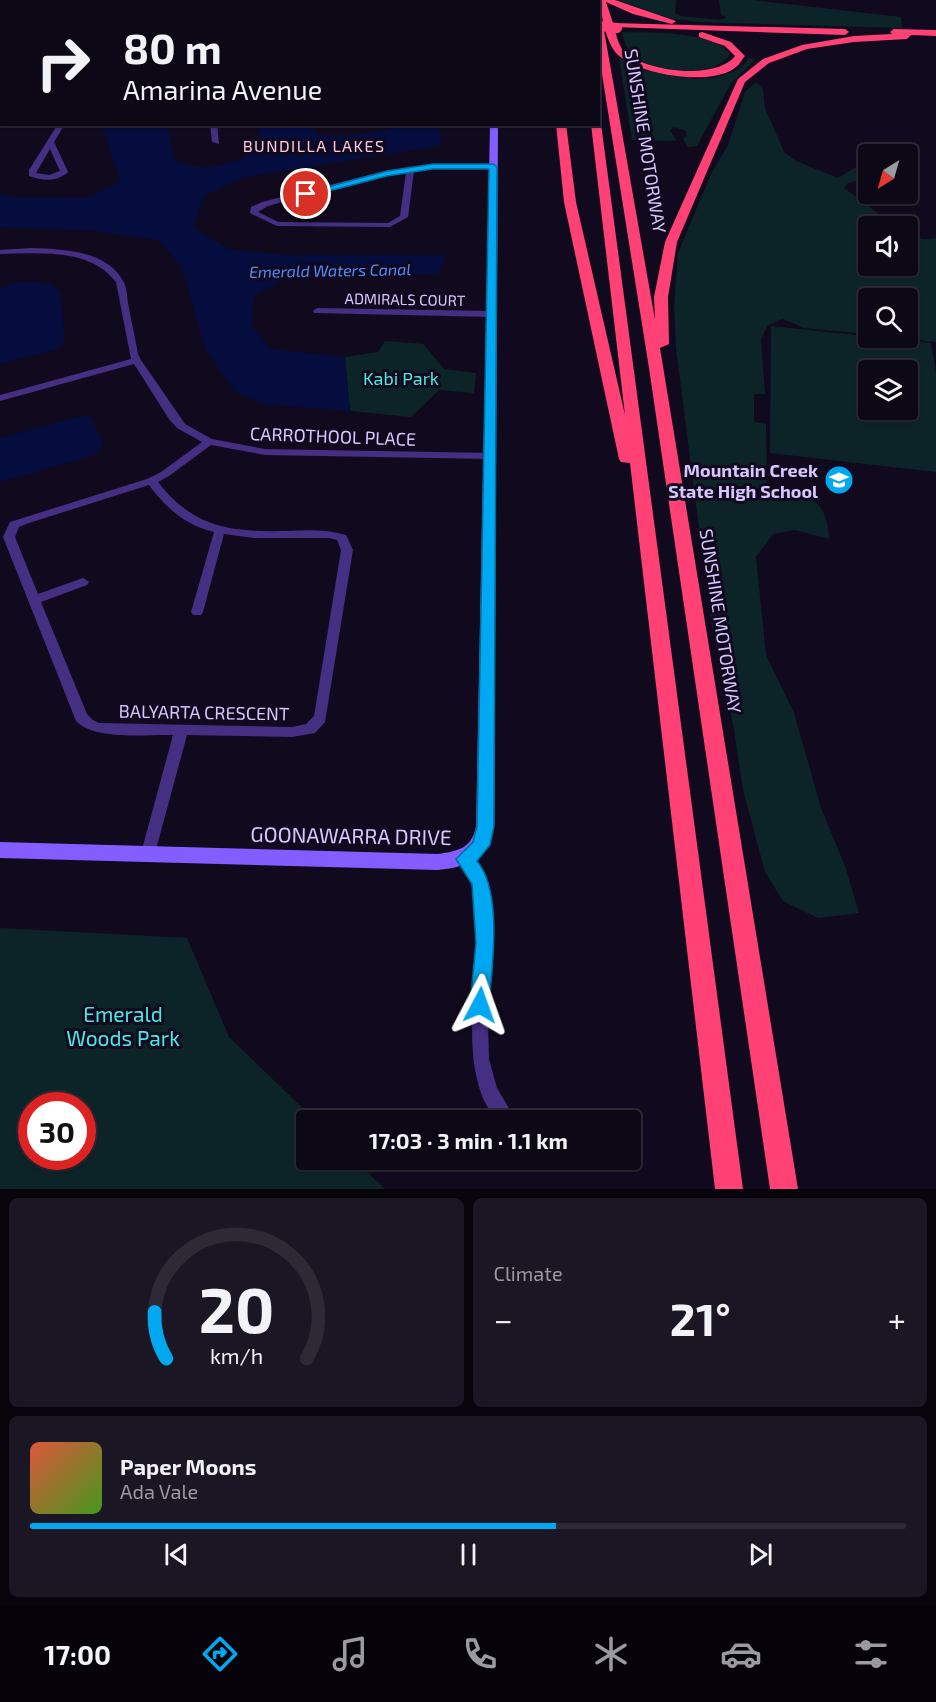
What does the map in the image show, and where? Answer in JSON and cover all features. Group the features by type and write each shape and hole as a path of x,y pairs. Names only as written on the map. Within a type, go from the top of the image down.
{"highway":[{"path":"601,0 618,48 629,60 642,66 673,73 706,73 729,67 739,59 736,49 728,44 679,32"},
{"path":"608,0 630,10 665,19 747,30"},
{"name":"SUNSHINE MOTORWAY","path":"600,25 936,33"},
{"name":"SUNSHINE MOTORWAY","path":"617,26 679,32 907,36 936,33"},
{"name":"SUNSHINE MOTORWAY","path":"600,31 656,368 784,1189"},
{"path":"656,368 662,359 661,297 671,242 741,81 766,61 805,47 854,39 907,36"},
{"path":"561,126 565,178 629,467 640,477"},
{"path":"596,126 729,1189"}],"street":[{"path":"51,143 64,172 58,177 48,178 32,174 61,126"},
{"path":"213,126 216,142"},
{"path":"464,859 475,854 481,845 485,826 494,126"},
{"path":"410,170 404,217 390,225 277,224 254,213 254,209 265,204 410,170 433,166 493,167"},
{"name":"CARROTHOOL PLACE","path":"0,252 80,255 107,266 120,282 136,360 173,417 182,426 209,442 265,452 490,456"},
{"name":"ADMIRALS COURT","path":"317,311 492,314"},
{"path":"0,398 136,360"},
{"name":"BALYARTA CRESCENT","path":"151,481 168,503 182,514 219,532 329,534 342,538 347,549 320,718 310,729 292,732 180,731 98,728 88,724 81,717 36,599 9,537 14,525 151,481 209,442"},
{"path":"197,612 219,532"},
{"path":"36,599 83,582"},
{"path":"148,853 180,731"},
{"name":"GOONAWARRA DRIVE","path":"0,850 438,862 464,859 473,869 481,884 484,943 478,1026 483,1069 497,1110"}],"green space":[{"path":"618,0 676,0 675,13 681,16 720,20 726,18 721,14 719,0 752,0 901,17 902,28 698,22 670,18"},
{"path":"622,32 679,34 695,37 721,46 730,54 723,62 712,67 699,70 669,69 643,62 634,56 626,45"},
{"path":"749,57 755,60 731,83 697,146 688,147 683,139 687,136 686,131 674,127 670,130 676,140 673,141 632,140 619,58 651,72 687,76 692,79 716,77 732,72 745,63"},
{"path":"756,82 763,89 765,108 784,152 796,161 838,178 858,166 858,181 848,183 844,188 858,198 858,204 865,204 882,216 858,216 858,276 918,276 918,238 936,238 936,342 918,340 918,288 858,288 858,333 804,328 783,319 768,325 761,339 765,394 754,394 754,422 766,424 767,492 792,494 811,499 824,513 829,539 795,530 773,534 756,557 766,655 794,713 821,808 845,866 859,913 818,918 783,901 765,872 743,790 734,729 711,622 676,348 674,306 678,253 711,174 728,145 745,92"},
{"path":"771,326 858,335 858,348 918,348 918,342 931,343 936,372 936,472 770,453"},
{"name":"Kabi Park","path":"385,341 423,344 444,369 476,373 474,393 439,390 411,417 350,411 345,357 378,352"},
{"name":"Emerald Woods Park","path":"0,928 187,938 229,1037 305,1110 296,1110 296,1170 365,1170 385,1189 0,1189"}],"water":[{"name":"Emerald Waters Canal","path":"107,126 167,126 174,159 184,164 207,167 230,163 261,149 258,126 312,126 315,133 346,136 407,126 438,126 442,141 438,146 244,177 204,196 194,227 228,249 285,255 446,255 438,274 287,278 254,296 251,325 271,349 345,357 350,411 267,405 235,392 205,348 182,268 159,240 92,231 0,227 0,194 12,197 88,198 120,181 103,129"},
{"path":"35,281 51,284 60,292 65,342 55,350 0,364 0,288 19,282"},
{"path":"85,415 91,418 103,442 97,454 0,482 0,438"}],"place":[{"name":"Mountain Creek State High School","path":"839,480"}],"district":[{"name":"BUNDILLA LAKES","path":"314,145"}],"route":[{"path":"306,194 387,174 433,166 493,167 485,826 481,845 475,854 464,859 473,869 481,884 484,943 480,1005"}]}
